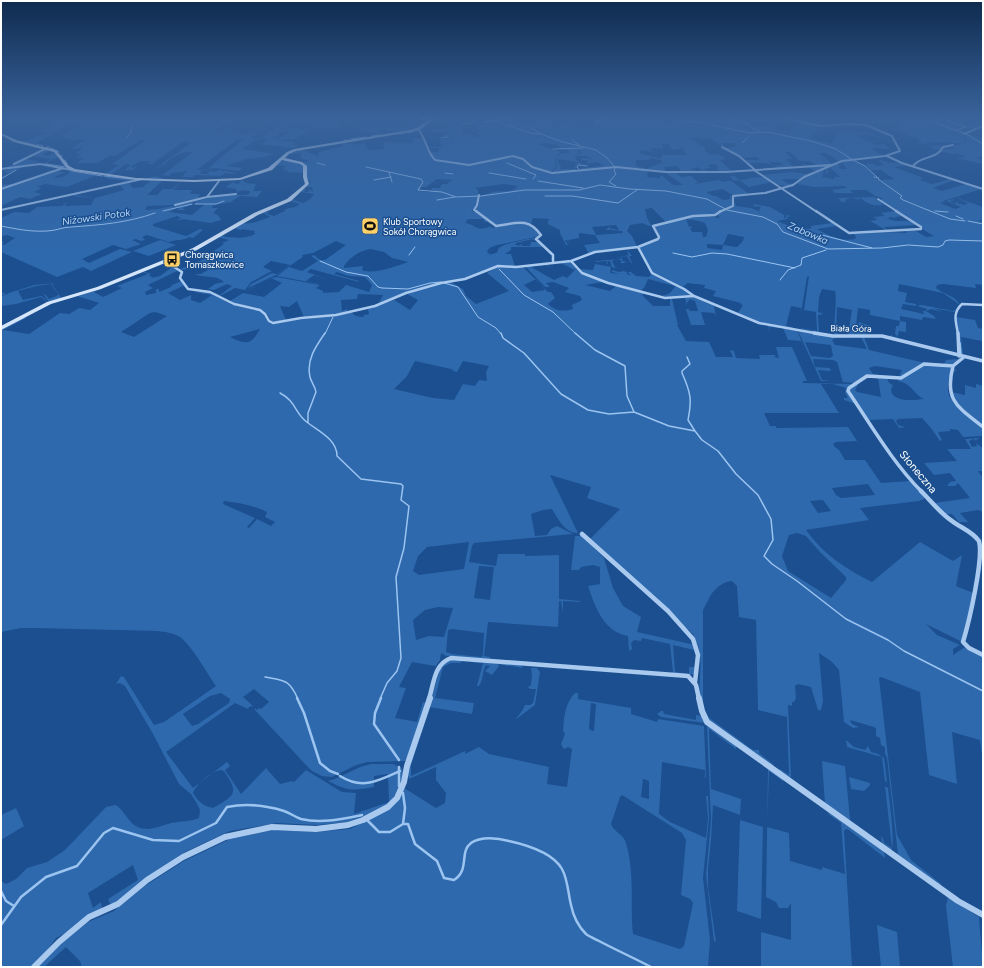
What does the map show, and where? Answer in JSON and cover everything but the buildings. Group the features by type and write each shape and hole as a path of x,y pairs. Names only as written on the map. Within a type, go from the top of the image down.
{"street":[{"path":"64,163 67,168"},
{"path":"1,169 40,164 120,177 142,179 219,180 248,178 270,169 278,163"},
{"path":"1,328 54,301 93,290 195,249 253,215 289,200 298,194 307,184 305,177 305,166 301,163"},
{"path":"452,163 461,165 480,163"},
{"path":"527,163 532,167 552,173 620,167 668,172 732,172 832,165"},
{"path":"747,163 754,170 782,188 784,191 855,237"},
{"path":"168,260 168,263 171,266 182,272 180,278 188,289 210,292 234,304 260,310 270,321 275,323 301,318 336,315 375,306 406,293 442,282 465,279 498,266 516,267 571,260 595,252 638,247 658,239 658,235 652,227 654,225 693,216 715,215 734,206 733,196 765,193 794,185 804,177 837,163"},
{"path":"905,163 983,189"},
{"path":"1,189 67,168"},
{"path":"1,210 142,179"},
{"path":"207,197 219,180"},
{"path":"175,205 207,197 236,194"},
{"path":"479,196 474,210 482,214 492,224 498,226 518,222 531,224 537,228 541,235 536,238 553,254 553,262"},
{"path":"847,232 854,234 921,229 921,227 878,199"},
{"name":"Biała Góra","path":"638,247 652,273 684,289 694,296 766,325 833,336 882,336 983,361"},
{"path":"571,260 582,273 608,283 665,298 694,296"},
{"path":"959,356 955,312 962,304 983,305"},
{"path":"964,357 954,366 950,377 950,395 956,403 983,427"},
{"name":"Słoneczna","path":"954,366 924,364 901,378 865,377 849,388 848,391 882,442 912,483 951,521 972,533 978,539 981,547 982,564 977,593 964,642 969,648 983,655"},
{"path":"582,534 602,554 651,596 693,639 697,647 699,657 695,682 702,713 708,722 958,901 983,915"},
{"path":"34,967 59,942 89,917 118,904 147,880 183,857 225,837 272,827 316,829 348,825 363,820 388,807 397,798 404,782 407,766 425,714 437,671 440,664 447,659 457,658 543,666 679,675 688,676 695,682"}],"shaded area":[{"path":"15,163 47,163 63,166 46,164 25,166 1,179 1,177 9,173 2,172 8,170 5,168"},
{"path":"137,163 132,166 132,168 137,166 133,170 125,170 116,176 131,165 126,164 110,175 105,174 119,165 112,164"},
{"path":"163,163 166,163 162,167 163,164 144,177"},
{"path":"178,163 206,163 197,170 208,169 214,163 234,163 226,166 242,168 239,171 214,168 200,171 201,174 207,174 210,171 215,172 219,170 236,173 225,173 221,176 195,175 193,177 182,177 187,171 172,173 169,176 157,176 164,174"},
{"path":"279,163 300,163 304,166 303,173 287,172 288,170 283,170 286,166 275,166"},
{"path":"302,163 555,163 556,167 550,172 540,169 549,173 555,173 552,172 557,167 556,163 561,165 560,169 581,170 582,168 603,166 600,164 604,165 599,163 636,163 636,166 646,168 640,167 646,169 641,169 648,170 647,168 662,163 723,163 732,172 712,172 711,171 719,171 715,164 707,165 711,168 703,169 708,171 699,171 702,170 697,167 691,169 698,171 681,171 677,166 664,167 666,171 679,171 675,172 681,177 691,176 698,182 695,184 718,180 724,182 733,180 730,176 734,176 740,180 763,177 751,170 753,170 781,187 772,182 749,187 739,180 731,181 749,194 730,196 733,205 731,207 723,209 714,215 705,216 721,218 717,215 723,210 734,207 734,201 736,206 751,208 761,212 759,210 761,207 758,206 754,208 756,206 753,206 754,204 770,207 784,215 784,219 787,216 785,215 789,214 786,215 791,216 787,217 787,219 777,221 799,230 804,229 799,225 807,229 812,228 810,226 832,223 836,226 817,229 830,236 845,240 855,239 856,237 854,234 887,232 907,233 906,231 916,231 926,237 934,236 881,201 882,198 875,196 867,190 850,190 853,193 835,193 832,190 847,188 845,186 815,187 797,184 803,178 824,170 823,173 827,174 823,174 822,177 834,179 834,177 840,177 831,168 828,170 828,174 825,172 826,170 839,163 838,165 842,166 838,167 841,169 847,169 842,163 860,163 868,168 881,180 894,179 881,170 871,170 865,164 874,164 877,166 885,165 882,163 900,163 907,165 894,167 923,178 920,180 932,184 950,179 954,180 933,188 942,191 965,184 981,189 957,198 983,207 983,219 978,221 983,222 983,285 975,284 976,288 943,284 937,285 936,288 955,299 960,305 943,293 899,284 898,291 907,293 905,302 916,304 916,306 903,304 901,309 924,314 923,311 926,311 936,319 923,317 922,320 900,316 900,321 870,315 870,310 858,308 855,334 859,322 870,326 862,326 864,327 862,332 878,334 860,332 876,335 848,335 852,310 837,307 836,333 845,335 834,335 836,294 835,291 822,289 819,297 818,312 824,314 818,315 819,332 832,335 802,329 801,328 817,331 816,312 804,310 809,276 807,277 801,311 801,308 791,306 786,326 793,327 792,328 761,323 738,313 743,305 740,304 741,303 713,296 716,291 704,288 705,285 687,283 683,286 693,294 692,296 665,297 662,295 670,293 675,286 648,279 644,288 640,291 599,280 578,269 593,270 595,264 612,267 610,261 607,261 607,264 606,261 595,261 621,259 620,257 629,255 627,252 628,251 632,256 629,256 632,263 627,256 621,257 623,261 626,262 624,263 620,263 622,261 620,260 613,260 612,261 615,267 617,268 611,267 610,273 620,274 612,272 612,270 619,272 624,271 628,273 626,274 631,275 628,272 631,272 636,276 649,277 653,273 639,247 659,239 654,226 670,222 666,222 652,208 645,209 647,218 651,225 662,223 650,226 642,223 630,225 627,231 632,236 637,246 610,251 596,251 589,254 584,245 600,243 595,235 579,233 579,238 568,240 569,244 567,240 565,240 568,245 566,245 560,230 548,224 550,219 533,218 531,224 529,224 538,230 540,236 493,246 497,246 491,247 487,251 491,254 488,255 496,253 502,246 533,238 537,241 532,239 516,243 515,245 522,246 520,245 521,244 523,246 530,246 531,242 538,242 545,247 511,247 511,250 505,254 511,254 515,266 525,266 495,267 479,275 451,282 463,289 466,296 476,304 509,291 487,273 498,267 523,267 535,279 524,285 532,292 545,290 540,284 548,292 551,292 555,298 548,304 563,311 569,310 573,309 572,305 582,300 580,296 565,292 569,288 553,282 546,283 550,287 545,287 526,267 540,264 543,265 531,267 554,280 563,276 567,278 575,270 560,263 570,262 583,274 612,285 603,282 585,285 610,291 616,286 664,298 644,294 642,295 653,306 670,306 670,299 672,299 677,325 686,341 709,342 716,357 733,357 730,350 734,351 736,358 760,359 759,355 776,355 774,357 779,358 776,347 792,347 807,381 803,381 803,383 851,384 847,391 854,402 853,403 844,400 844,398 848,398 845,393 846,388 833,384 821,384 839,413 764,413 770,426 776,426 776,428 848,427 857,441 836,442 833,444 845,460 865,460 881,483 910,481 924,496 924,499 919,501 860,508 869,520 806,530 827,553 853,572 872,582 920,542 953,561 962,555 956,586 973,593 974,591 976,592 962,642 926,624 937,635 960,645 953,649 953,655 965,647 983,656 983,762 980,740 952,732 957,784 929,775 920,692 881,677 879,678 897,835 911,860 941,884 940,886 898,855 885,747 881,745 880,738 876,736 876,729 874,727 850,720 852,724 859,727 853,728 844,722 839,670 832,662 819,653 823,701 821,710 818,710 811,687 798,684 795,686 796,698 794,702 792,702 792,706 788,705 791,776 789,779 779,771 780,769 789,775 787,717 758,710 756,620 739,617 737,586 732,581 726,582 719,586 712,593 703,610 703,707 708,717 753,750 759,750 759,753 774,765 773,766 708,720 703,713 701,705 701,662 700,654 693,634 590,541 590,539 620,509 587,498 591,487 550,475 578,533 569,531 559,521 552,509 543,510 531,514 535,536 547,535 551,529 557,526 573,534 474,543 469,562 496,566 498,554 525,554 525,556 559,555 559,599 581,602 563,601 563,613 561,601 559,601 558,627 488,622 484,656 490,657 489,659 446,656 441,653 440,660 435,667 412,662 399,687 406,688 395,718 417,722 423,702 427,703 408,757 405,761 367,762 354,766 332,777 322,776 312,771 255,710 255,708 257,710 259,708 261,709 269,702 254,689 243,697 253,706 249,707 248,709 235,703 166,752 193,788 201,782 193,793 201,803 213,808 227,800 233,793 232,784 224,771 220,770 212,773 227,762 230,766 225,770 241,794 266,768 280,784 292,781 294,782 306,770 342,792 356,793 354,814 389,802 388,774 374,776 374,787 360,789 340,787 328,781 360,767 371,764 393,764 402,768 403,777 391,803 349,822 317,825 277,823 230,831 185,852 115,903 110,904 108,899 138,880 133,865 88,893 93,908 101,902 102,909 88,914 71,930 56,938 46,952 31,967 1,967 1,881 6,884 16,879 27,868 47,862 65,850 106,807 116,805 135,825 146,829 199,818 200,810 196,802 191,794 179,784 153,734 125,686 120,683 116,684 121,676 124,677 154,725 164,722 216,686 185,641 180,637 167,632 158,631 21,628 1,632 1,329 23,317 26,318 3,330 29,334 60,313 69,314 79,308 90,310 99,303 77,296 101,289 94,292 103,297 122,288 117,286 148,274 142,272 151,274 149,276 153,277 152,278 160,276 171,268 165,263 181,273 177,271 148,285 153,288 145,292 146,295 156,293 155,290 157,289 159,289 159,292 181,281 185,287 183,286 168,293 180,300 191,295 191,300 200,303 212,295 195,292 209,292 236,306 257,310 264,314 270,323 339,315 349,311 356,316 363,317 364,315 369,314 368,309 365,308 376,306 394,300 410,310 418,300 407,294 439,283 401,295 380,304 367,307 379,303 383,295 358,294 357,299 341,300 342,311 347,309 347,311 338,314 304,317 297,301 289,307 280,306 286,320 277,322 271,321 266,313 259,308 239,305 230,301 243,293 264,297 282,283 272,278 277,277 320,285 316,288 323,291 323,293 339,292 346,285 369,292 372,285 365,277 349,276 337,272 334,274 359,282 311,269 307,272 327,279 314,275 306,281 320,284 277,276 289,267 302,271 318,261 311,256 314,255 320,260 325,260 346,245 336,241 313,253 302,255 303,257 276,275 248,288 251,284 272,273 277,274 290,265 271,261 263,267 272,271 251,282 245,290 235,288 220,296 213,292 220,295 232,286 227,284 214,290 208,289 215,284 224,282 214,277 195,274 201,274 208,270 202,268 208,265 200,265 186,270 180,269 207,258 208,255 224,244 222,243 229,240 218,237 223,234 222,236 240,238 255,234 255,231 234,228 247,220 243,223 253,223 270,217 263,213 269,212 267,214 274,216 285,211 285,209 295,207 300,204 290,201 293,201 291,200 295,198 293,200 304,203 311,198 314,194 301,192 306,188 304,192 308,192 310,189 313,192 312,187 307,187 311,182 306,178 306,166","holes":["650,170 666,173 683,185 673,185 661,175 660,178 647,177 648,171","437,179 454,180 447,184 442,184 440,188 432,188 430,192 419,191 421,187 426,187","504,184 518,186 509,191 493,192 480,196 478,196 478,190 475,188","722,189 733,195 730,196 730,199 723,200 706,192","962,195 956,198 968,203 964,205 957,203 959,201 955,204 950,201 956,200 953,199 946,201 961,207 955,209 940,203","473,209 482,214 489,222 497,226 514,222 525,223 513,223 493,228 489,226 481,229 465,223 468,219 483,219 485,222 488,222 481,214 471,211","686,219 705,223 708,230 706,237 703,237 702,232 692,232 690,228 692,228 691,226 689,227","616,225 619,230 609,227 606,230 610,230 610,228 612,230 622,231 623,233 596,235 592,227","728,234 744,237 743,241 737,247 723,245","707,244 723,245 722,250 707,248","371,249 384,252 392,258 408,262 375,271 364,271 362,270 363,266 344,268 346,263 356,254","155,312 167,316 134,337 121,332 150,313","260,329 254,338 248,342 230,337","415,361 451,369 457,372 463,361 489,366 486,372 487,381 479,380 475,386 463,384 454,400 433,398 394,389 407,376","868,484 875,495 841,498 836,495 832,488","823,500 831,511 818,513 810,501","224,501 246,505 267,512 265,517 275,522 271,526 257,519 249,528 247,527 255,518 223,504","797,533 806,536 846,577 846,580 831,598 788,571 782,556 789,535","469,542 464,569 419,575 413,571 418,556 427,547","479,566 494,567 490,600 474,598","438,607 453,608 444,637 429,636 416,640 413,620 425,610","452,629 484,633 483,655 481,657 446,652 448,630","221,693 230,699 229,703 198,724 192,726 183,714 210,696"]},
{"path":"577,163 582,165 577,166 579,169 574,167"},
{"path":"781,163 789,163 793,166 792,168 777,168 775,166 783,165"},
{"path":"813,163 827,163 830,166 803,177 797,182 799,179 781,179 789,184 796,183 786,186 777,184 763,175 793,172 807,174 815,171 801,164 815,165"},
{"path":"60,170 59,171 66,173 60,174 54,178 64,176 71,170 102,175 97,175 67,187 45,184 37,187 42,188 34,192 42,194 30,199 20,197 3,205 1,204 1,184 18,183 52,171"},
{"path":"103,176 141,180 129,183 133,188 143,187 150,181 142,180 168,181 162,181 147,195 157,195 163,189 172,189 182,181 173,190 192,190 190,194 200,194 198,197 205,197 175,205 147,206 145,210 158,209 193,202 192,205 182,208 186,210 178,210 179,207 169,212 192,215 205,204 195,204 196,201 225,195 247,195 250,193 250,191 242,190 236,193 236,189 225,187 235,181 234,183 238,184 242,180 246,183 256,184 253,191 262,191 257,197 272,198 240,196 231,202 213,205 212,208 218,208 213,213 218,215 221,220 211,223 183,219 175,221 181,218 177,216 153,224 153,226 186,236 200,229 203,230 193,238 189,237 169,242 147,235 142,237 145,240 132,240 141,244 126,249 113,245 82,259 89,263 120,249 132,252 91,271 83,267 57,277 1,252 1,241 4,242 2,244 4,245 15,238 7,235 2,236 1,218 14,212 29,213 37,207 62,206 67,202 65,206 91,205 95,198 124,190 120,185 114,185 124,184 136,180 127,181 105,178 108,177"},
{"path":"155,176 165,179 144,179"},
{"path":"76,195 95,198 73,196"},
{"path":"874,197 882,202 881,204 886,205 870,204 860,198 858,200 855,198 850,198 845,200 846,202 842,202 838,198"},
{"path":"895,211 903,216 895,217 894,219 893,217 887,218 895,221 908,221 916,225 884,227 888,231 870,221 877,219 873,217 885,216 881,213"},
{"path":"160,240 176,245 149,256 133,251"},
{"path":"57,283 52,284 61,298 72,295 49,302 44,295 45,294 49,299 57,296 58,294 51,284 36,286 18,291 23,300 41,296 48,303 41,297 16,304 1,306 1,296 9,294 1,295 1,292 6,294 34,285"},
{"path":"685,298 695,298 714,306 716,316 714,313 701,312 705,325 691,325 683,300 686,309 688,308 690,311 698,311 695,301 690,299 687,306"},
{"path":"917,304 953,311 956,309 954,312 933,308 943,312 931,309 926,311 927,309 917,306 921,305"},
{"path":"956,317 975,320 978,328 983,329 983,345 982,341 961,337 963,354 961,355"},
{"path":"900,321 906,322 906,332 899,331 897,339 895,334 896,326 899,326"},
{"path":"768,326 770,326 797,330 805,350 801,341 788,340 783,328 769,327 770,334"},
{"path":"802,330 836,337 861,337 864,337 869,350 921,362 944,364 946,360 958,359 953,364 949,365 928,364 951,368 948,393 957,404 952,392 965,395 965,385 976,388 976,384 983,386 983,425 976,420 975,421 983,428 983,436 963,437 958,430 950,429 950,431 938,432 942,440 940,441 922,418 898,419 896,421 898,425 905,427 899,428 893,419 869,420 849,389 857,383 858,385 855,390 857,392 881,397 878,378 887,378 889,383 893,385 891,390 895,397 904,400 924,399 907,384 898,381 899,377 868,375 854,383 843,382 837,362 833,360 813,359 815,367 830,368 831,371 818,370 822,380 831,381 821,381 798,331","holes":["861,337 867,349 835,345 832,340 835,338","805,342 831,345 833,356 830,358 811,356","875,366 902,370 899,377 873,374 869,368"]},
{"path":"954,369 957,370 953,372 951,391 950,379"},
{"path":"980,438 976,440 977,442 974,439 969,441 972,447 977,446 976,443 983,448 983,471 978,471 983,478 983,512 978,510 960,513 968,522 959,522 952,514 945,514 935,503 970,498 958,483 955,486 947,486 950,482 956,481 950,473 934,475 924,463 957,461 947,449 971,449 965,439"},
{"path":"575,536 582,536 604,558 613,588 623,606 641,617 637,632 695,645 697,654 695,655 694,650 673,645 675,672 689,674 689,667 694,667 697,661 694,674 690,675 671,673 673,672 670,644 642,638 641,641 634,640 631,643 632,649 629,651 628,636 620,634 607,624 597,610 588,586 600,584 600,567 593,565 581,567 579,570 571,570"},
{"path":"449,660 462,660 461,663 451,663 443,667 435,698 474,703 472,714 429,707 440,668"},
{"path":"471,661 521,665 523,668 498,664 499,666 492,675 485,671 490,666 486,665 481,683 477,686 483,663"},
{"path":"531,668 537,668 540,672 535,705 515,720 525,705 530,705 533,703 536,689 530,689 528,687 531,685"},
{"path":"575,693 578,693 578,699 631,708 631,714 657,722 658,719 704,726 706,777 702,779 705,777 705,770 662,762 659,814 670,822 706,838 708,818 706,796 708,796 709,818 703,878 710,940 708,967 82,967 80,961 66,947 44,967 37,967 63,942 88,922 114,911 146,885 184,861 230,839 274,830 315,832 350,829 376,816 404,788 436,808 445,803 446,793 436,780 436,767 409,779 408,775 409,767 426,718 411,765 411,776 465,751 465,754 479,747 489,754 549,767 547,784 567,787 572,749 568,747 565,749 561,744 565,734 563,731 566,710","holes":["591,703 596,704 594,731 590,730 589,728","643,779 649,781 649,799 641,797","622,795 682,833 686,840 681,895 690,899 693,903 684,946 680,949 633,934 629,854 625,840 611,824"]},
{"path":"663,711 664,714 696,720 696,715 702,716 705,723 661,717 657,714"},
{"path":"707,726 736,745 736,749 709,729 711,789 741,799 740,815 713,805 708,888 716,942 714,941 706,875 711,820"},
{"path":"846,740 854,747 865,750 868,746 871,752 878,754 884,758 887,782 885,781 882,757 847,747"},
{"path":"822,761 845,766 849,821 825,804"},
{"path":"769,769 783,778 783,781 769,771 767,822"},
{"path":"849,777 870,783 870,785 864,791 851,789"},
{"path":"885,786 888,788 891,811 893,831 892,848"},
{"path":"16,808 24,826 1,840 1,815"},
{"path":"829,813 884,851 885,858 849,830 846,829 844,831 852,967 761,967 761,932 791,940 791,903 788,908 779,908 776,902 766,897 767,827 789,833 790,861 822,870 822,867 845,874 841,823 828,814"},
{"path":"740,820 763,827 761,919 737,911"},
{"path":"881,837 883,838 884,843 892,848 891,851 882,844"},
{"path":"948,897 979,917 983,967 953,967 946,906"},
{"path":"877,925 897,932 900,967 881,967"}],"waterway":[{"path":"46,164 66,167 63,163"},
{"path":"318,163 325,165"},
{"path":"507,163 536,175 533,179"},
{"path":"612,163 615,167"},
{"path":"859,163 865,166 877,177"},
{"path":"579,169 577,167 579,165 587,166"},
{"name":"Zabawka","path":"366,167 389,172"},
{"path":"615,168 614,170 616,174 609,182 616,186"},
{"path":"1,179 16,170"},
{"path":"72,171 102,176"},
{"name":"Zabawka","path":"389,172 421,179 423,182 418,190 442,192 456,197 481,196 525,190 579,190 600,185 630,189 666,191 707,199 727,210 763,217 777,224 783,232 828,249 882,248 908,245 938,247 943,245 945,241 949,240 983,241"},
{"name":"Zabawka","path":"389,172 391,177"},
{"path":"445,173 453,174"},
{"path":"489,173 526,179"},
{"path":"104,176 131,179"},
{"path":"374,180 391,177"},
{"path":"391,177 392,182"},
{"path":"874,177 879,178 878,179 902,196 900,198 903,200 950,219 965,221"},
{"path":"538,181 583,188"},
{"path":"545,196 572,196 618,203 637,190"},
{"path":"437,200 455,197"},
{"name":"Niżowski Potok","path":"195,204 216,204 224,201"},
{"name":"Niżowski Potok","path":"163,211 192,204"},
{"path":"935,211 948,212"},
{"name":"Niżowski Potok","path":"1,226 29,231 50,231 68,227 124,221 155,213"},
{"path":"956,216 963,219"},
{"path":"968,221 983,224"},
{"path":"822,235 872,248"},
{"path":"409,255 415,247"},
{"path":"794,268 801,265 802,258 826,250"},
{"path":"673,253 692,257 712,253 727,254 794,268"},
{"path":"320,261 346,272 368,276 378,287 382,288 408,289 430,283 441,282"},
{"path":"780,280 788,270 794,268"},
{"path":"499,269 524,295 553,312 576,334"},
{"path":"444,283 458,287 478,317 496,328 501,334"},
{"path":"325,334 333,317"},
{"path":"308,423 308,413 316,392 311,381 309,365 315,348 325,333"},
{"path":"501,333 503,338 524,353 561,394 588,410 609,414 634,412"},
{"path":"575,333 595,350 625,366 627,396 634,412"},
{"path":"960,343 961,355"},
{"path":"687,357 690,364 682,371 682,373 690,396 688,420 695,431"},
{"path":"280,393 290,400 303,419 308,423"},
{"path":"634,412 669,426 695,431"},
{"path":"308,423 331,441 334,445 337,456 361,479 401,484 403,486 401,500 409,506 404,548 396,577 401,658 397,671 387,683 380,699"},
{"path":"695,431 702,440 718,451 736,474 758,495 771,519 773,540 764,556 772,564 797,581 846,619 888,640 904,651 983,691"},
{"path":"265,677 286,682 295,692 298,699"},
{"path":"297,698 304,713 320,763 330,771 338,774"},
{"path":"381,698 375,713 374,724 399,760"},
{"path":"399,767 399,771"},
{"path":"340,776 356,783 363,783 377,781 399,771"},
{"path":"399,771 399,786"},
{"path":"403,793 405,808 403,824"},
{"path":"1,925 21,897 46,877 77,866 104,833 113,828 153,840 179,841 216,823 227,807 234,806 256,805 270,807 284,811 301,819 316,821 362,815"},
{"path":"368,821 379,832 390,832 403,824"},
{"path":"403,824 408,824 415,844 437,861 444,878 454,880 459,876 462,871 467,847 471,843 480,839 495,838 505,840 531,847 546,854 558,863 564,873 573,913 583,931 592,938 651,967"},
{"path":"1,891 6,901 14,906"}],"place":[{"name":"Klub Sportowy Sokół Chorągwica","path":"370,226"},
{"name":"Chorągwica Tomaszkowice","path":"172,259"}]}
